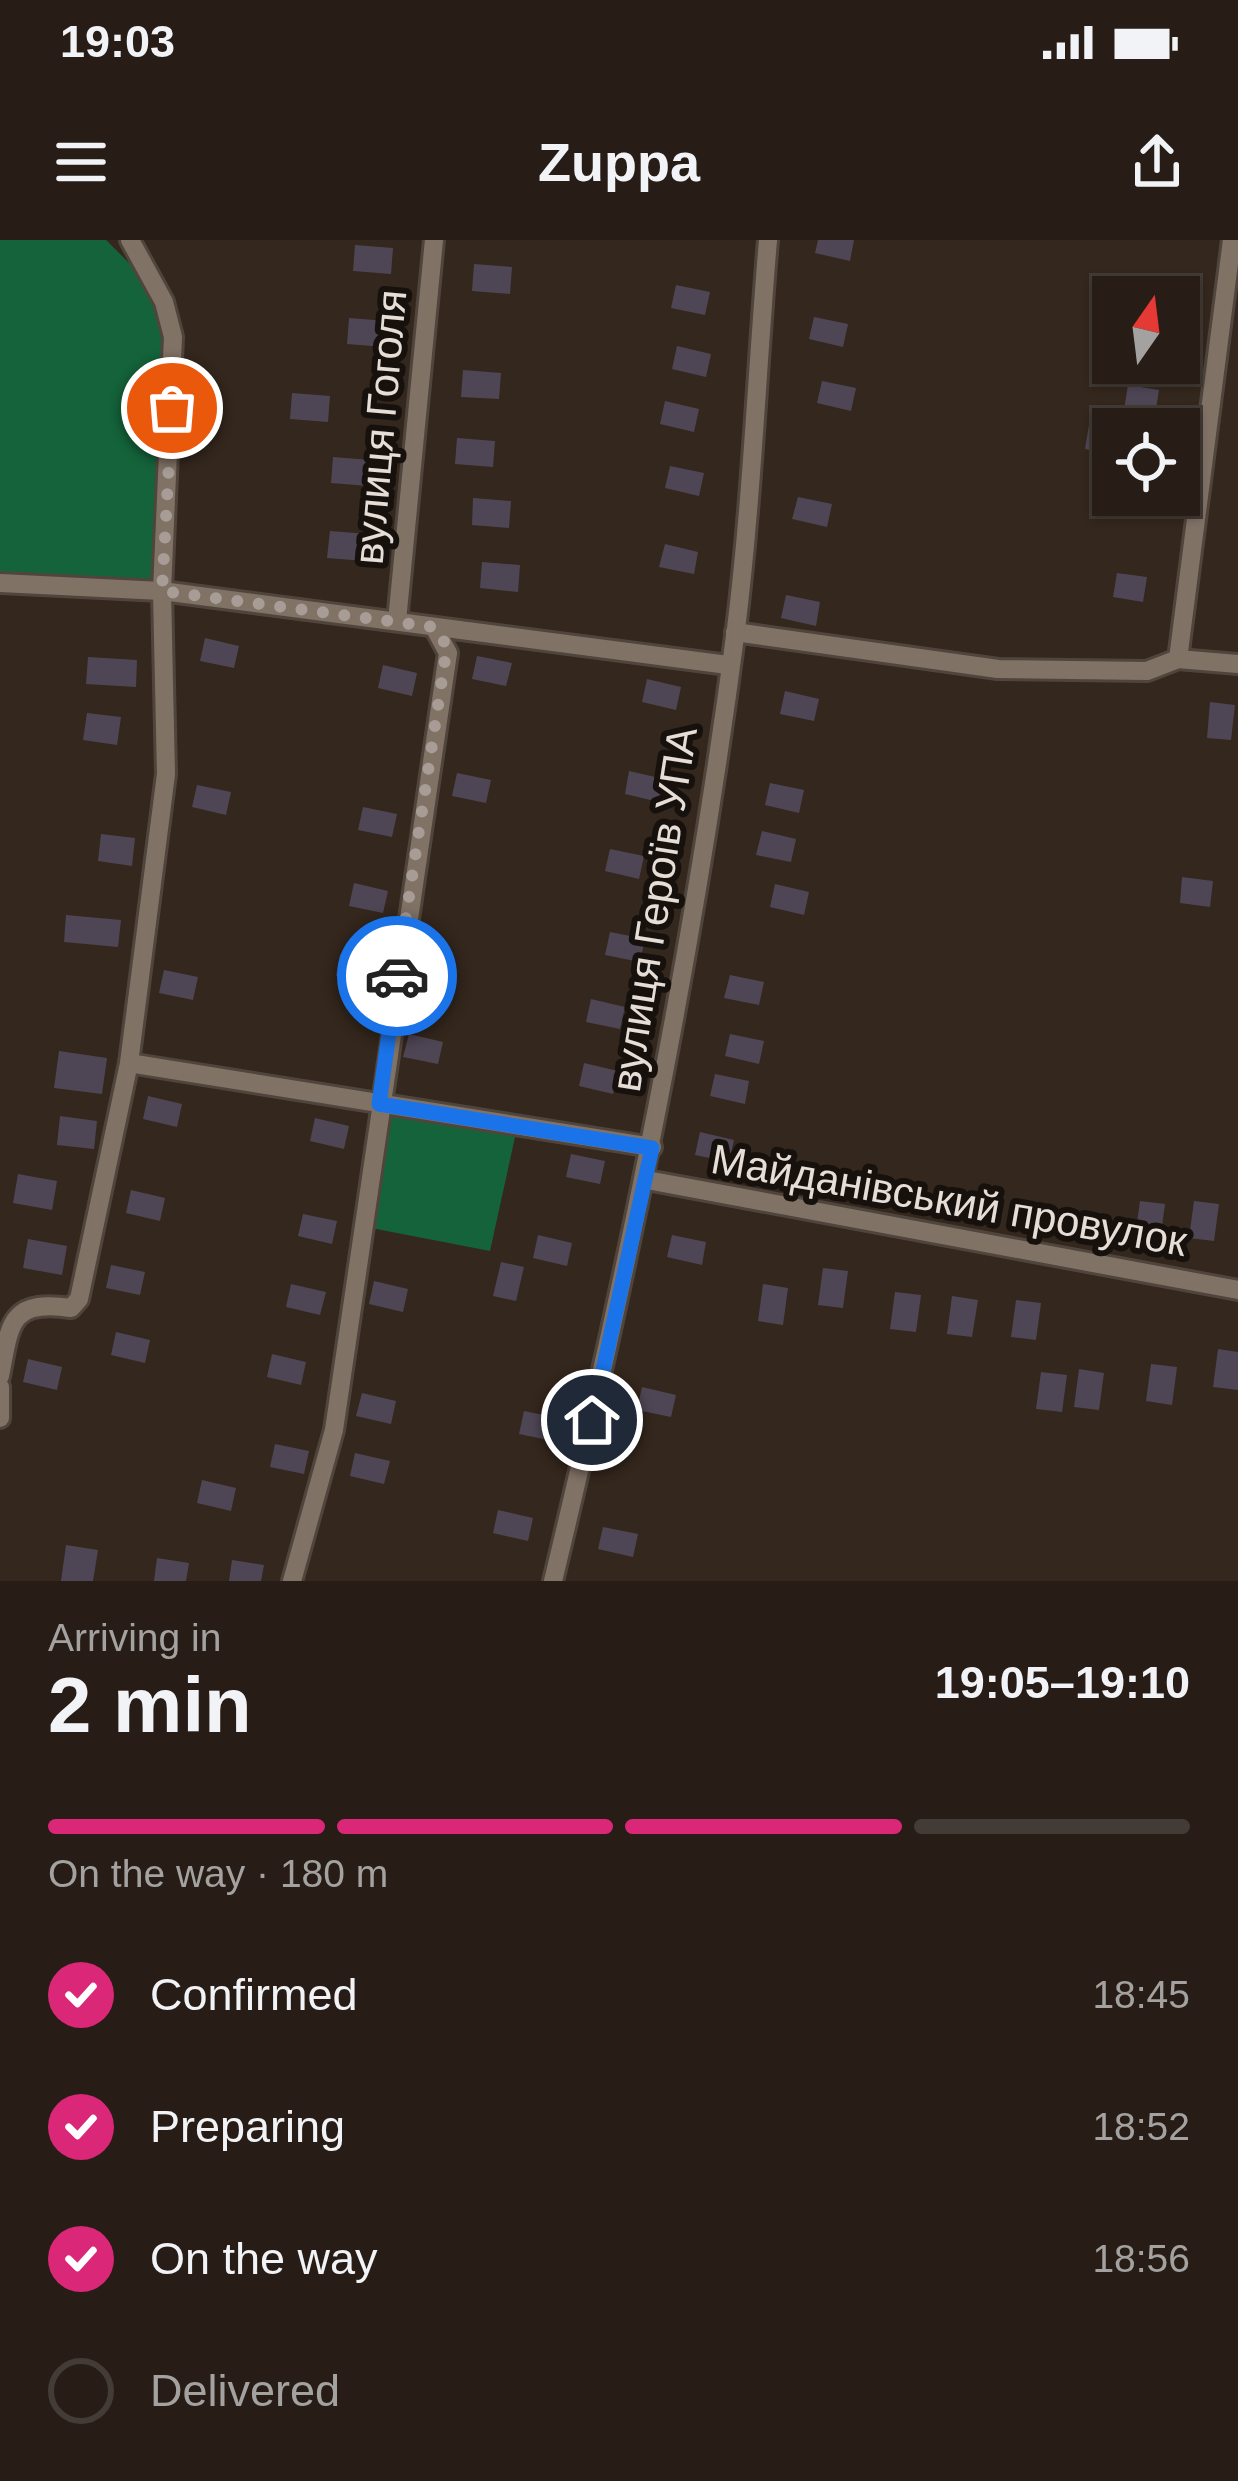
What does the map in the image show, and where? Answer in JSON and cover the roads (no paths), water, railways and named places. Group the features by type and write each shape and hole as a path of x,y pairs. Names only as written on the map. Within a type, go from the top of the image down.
{"street":[{"path":"0,1376 10,1322 17,1315 42,1304 71,1308 79,1299 129,1063 166,774 162,591 175,362 171,320 130,240"},
{"name":"вулиця Гоголя","path":"397,621 434,240"},
{"name":"вулиця Героїв УПА","path":"553,1581 646,1180 694,913 735,632 767,240"},
{"path":"1178,658 1232,240"},
{"path":"0,584 162,591 728,664"},
{"path":"292,1581 334,1430 448,653 434,627"},
{"path":"735,632 998,669 1147,671 1178,658 1238,664"},
{"path":"129,1063 652,1148"},
{"name":"Майданівський провулок","path":"646,1180 1238,1290"},
{"path":"0,1387 0,1418"}]}
